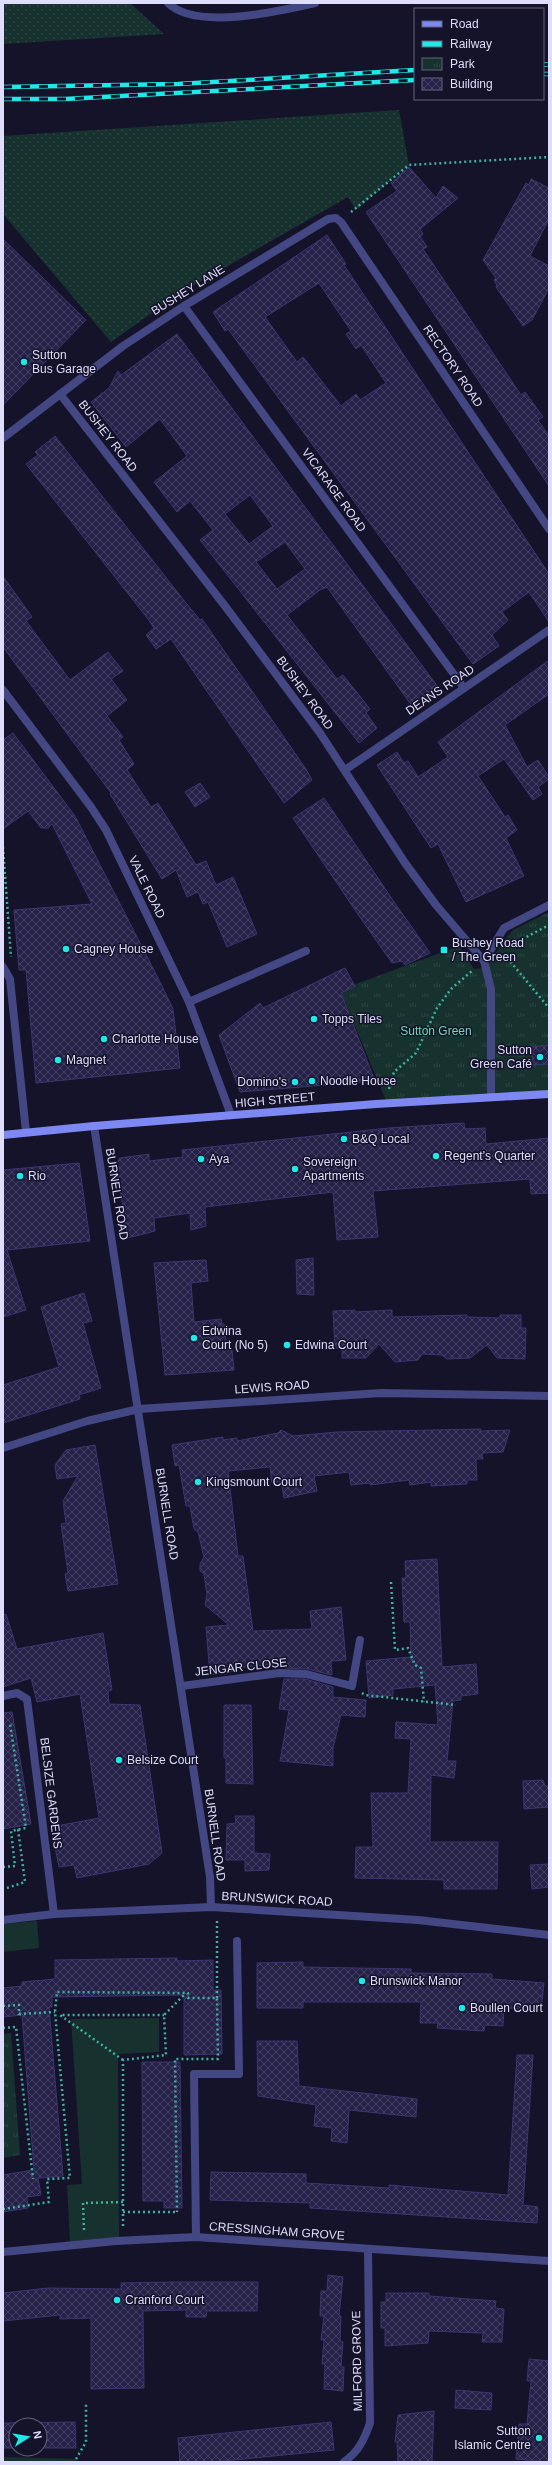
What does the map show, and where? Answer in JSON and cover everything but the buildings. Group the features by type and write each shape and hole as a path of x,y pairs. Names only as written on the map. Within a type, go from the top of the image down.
{"main road":[{"name":"HIGH STREET","path":"3,1135 94,1126 387,1103 491,1096 549,1094"}],"street":[{"path":"168,3 195,16 223,17 265,14 310,4"},
{"name":"BUSHEY LANE","path":"60,394 123,346 184,306 328,219 336,218"},
{"name":"RECTORY ROAD","path":"336,218 341,222 549,529"},
{"name":"VICARAGE ROAD","path":"184,306 464,688"},
{"path":"3,438 60,394"},
{"name":"BUSHEY ROAD","path":"60,394 225,606 320,733 405,863 436,905 484,961 491,990 491,1096"},
{"name":"DEANS ROAD","path":"345,770 549,630"},
{"name":"VALE ROAD","path":"3,690 91,807 106,830 189,1002 231,1115"},
{"path":"484,961 504,928 549,905"},
{"path":"189,1002 306,951"},
{"path":"3,967 10,979 26,1132"},
{"name":"BURNELL ROAD","path":"94,1126 182,1686 214,1908"},
{"name":"LEWIS ROAD","path":"3,1448 87,1421 139,1409 380,1393 549,1396"},
{"path":"352,1686 360,1640"},
{"name":"JENGAR CLOSE","path":"182,1686 279,1673 306,1674 352,1686"},
{"name":"BELSIZE GARDENS","path":"3,1696 17,1693 27,1699 54,1914"},
{"name":"BRUNSWICK ROAD","path":"3,1920 54,1914 214,1908 312,1912 418,1920 549,1935"},
{"path":"196,2237 194,2074 239,2074 237,1941"},
{"name":"CRESSINGHAM GROVE","path":"3,2252 123,2241 196,2237 368,2250 549,2261"},
{"name":"MILFORD GROVE","path":"344,2462 355,2454 363,2443 370,2423 368,2250"}],"path":[{"path":"336,218 356,210 409,165 549,156"},
{"path":"3,847 11,945 10,979"},
{"path":"495,943 549,1008"},
{"path":"387,1103 394,1072 416,1053 437,1008 451,988 484,961"},
{"path":"391,1582 395,1650 408,1648 415,1665 421,1668 424,1702"},
{"path":"352,1686 366,1695 456,1705"},
{"path":"3,1867 15,1866 11,1831 26,1828 10,1724"},
{"path":"7,1888 25,1882 18,1829"},
{"path":"123,2212 177,2212 175,2059 218,2059 214,1908"},
{"path":"3,2209 49,2202 47,2179 70,2178 55,2012 57,1992 188,1993 188,1998 217,1998"},
{"path":"164,2015 166,2055 123,2060 60,2015 164,2015 184,1995"},
{"path":"3,2006 19,2005 20,2014 55,2012"},
{"path":"3,2028 16,2027 33,2179"},
{"path":"123,2060 123,2241"},
{"path":"85,2244 83,2203 123,2202"},
{"path":"76,2459 86,2442 86,2403"}],"green space":[{"path":"3,3 130,3 164,34 3,44"},
{"path":"399,110 409,165 356,210 348,197 177,295 111,342 3,214 3,136"},
{"name":"Sutton Green","path":"549,912 549,1096 387,1103 340,990 459,946 474,969 486,968 503,942 513,930"},
{"path":"37,1921 39,1948 3,1952 3,1924"},
{"path":"159,2018 159,2052 118,2054 119,2237 70,2243 67,2185 82,2184 71,2019"},
{"path":"11,2033 20,2155 3,2158 3,2034"},
{"path":"3,2457 76,2459 76,2462 3,2462"}],"railway":[{"path":"544,65 549,64"},
{"path":"3,87 178,84 414,70"},
{"path":"544,74 549,74"},
{"path":"3,99 65,99 414,80"}],"place":[{"name":"Sutton Bus Garage","path":"24,362"},
{"name":"Cagney House","path":"66,949"},
{"name":"Bushey Road / The Green","path":"444,950"},
{"name":"Topps Tiles","path":"314,1019"},
{"name":"Charlotte House","path":"104,1039"},
{"name":"Sutton Green Café","path":"540,1057"},
{"name":"Magnet","path":"58,1060"},
{"name":"Noodle House","path":"312,1081"},
{"name":"Domino's","path":"295,1082"},
{"name":"B&Q Local","path":"344,1139"},
{"name":"Regent's Quarter","path":"436,1156"},
{"name":"Aya","path":"201,1159"},
{"name":"Sovereign Apartments","path":"295,1169"},
{"name":"Rio","path":"20,1176"},
{"name":"Edwina Court (No 5)","path":"194,1338"},
{"name":"Edwina Court","path":"287,1345"},
{"name":"Kingsmount Court","path":"198,1482"},
{"name":"Belsize Court","path":"119,1760"},
{"name":"Brunswick Manor","path":"362,1981"},
{"name":"Boullen Court","path":"462,2008"},
{"name":"Cranford Court","path":"117,2300"},
{"name":"Sutton Islamic Centre","path":"539,2438"}]}
